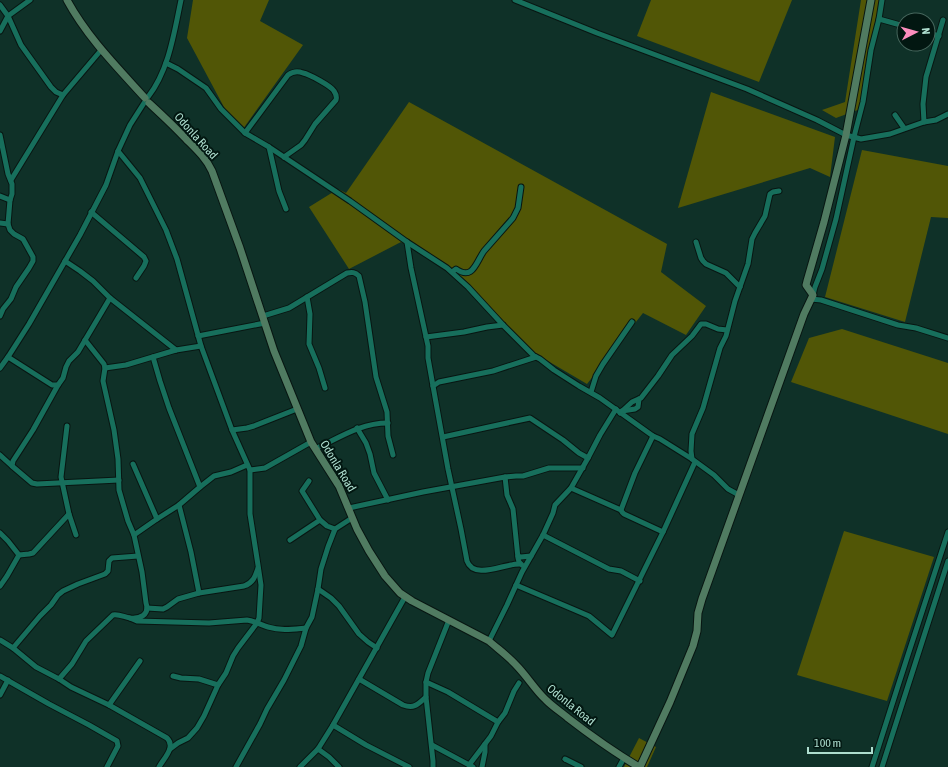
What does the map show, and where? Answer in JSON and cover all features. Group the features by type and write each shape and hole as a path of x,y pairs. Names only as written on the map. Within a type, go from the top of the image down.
{"street":[{"path":"0,31 8,16 30,0"},
{"name":"Odonla Road","path":"67,0 75,16 92,38 147,100 192,145 212,171 224,202 274,351 311,442 339,486 352,518 369,551 385,576 400,593 489,641 517,666 534,688 546,700 577,725 639,767"},
{"path":"1,365 8,357 65,262 106,185 118,151 130,125 153,92 160,78 173,42 181,0"},
{"path":"515,0 597,33 747,89 830,126 846,135 861,139 890,134 904,128 936,120 948,114"},
{"path":"871,0 846,135 806,285 812,297 898,325 916,328 948,338"},
{"path":"639,767 670,702 693,646 697,632 699,608 804,314 822,269 836,219 862,102 882,0"},
{"path":"0,5 8,16 21,45 51,87 56,92 63,95"},
{"path":"878,19 896,24"},
{"path":"924,122 923,104 926,77 943,20"},
{"path":"866,31 875,33"},
{"path":"11,180 63,95 102,49"},
{"path":"166,63 178,69 206,88 221,109 245,133 269,147 350,201 407,242 447,268 468,287 503,325 536,357 620,411 654,436 660,438 684,454 714,475 728,489 739,495"},
{"path":"245,133 288,75 295,72 304,73 323,82 335,91 336,100 315,124 301,145 284,157"},
{"path":"895,115 904,128"},
{"path":"0,135 8,174 11,180 12,194 8,224 10,230 23,239 33,257 33,261 16,287 11,299 3,309 0,316"},
{"path":"269,147 286,209"},
{"path":"118,151 140,178 166,230 201,346 232,430 248,467 250,514 261,585 259,618 257,623 233,656 226,673 218,685 197,728 188,738 170,749 159,767"},
{"path":"452,272 456,269 462,273 471,271 484,251 513,218 518,208 521,187"},
{"path":"516,585 589,616 612,635 663,532 693,461 691,451 692,434 702,408 718,353 728,330 735,301 748,264 752,239 765,216 770,194 779,191"},
{"path":"0,196 10,200"},
{"path":"91,212 144,257 146,261 136,278"},
{"path":"0,223 8,224"},
{"path":"407,242 411,268 428,346 428,358 442,437 469,565 472,568 482,570 501,568 510,565 523,566"},
{"path":"696,242 703,261 726,274 740,287"},
{"path":"65,262 93,281 110,298 176,350"},
{"path":"198,336 264,320 289,308 347,273 356,273 359,276 365,302 376,378 387,412 388,436 392,455"},
{"path":"307,297 310,314 309,344 326,388"},
{"path":"12,466 13,461 33,430 58,385 64,378 64,372 69,361 78,352 110,298"},
{"path":"591,392 602,364 632,322"},
{"path":"489,641 507,606 523,566 531,556 543,535 556,505 571,488 583,468 600,434 620,411 632,402 639,399 658,376 672,354 692,336 701,324 728,330"},
{"path":"426,337 464,332 487,326 503,325"},
{"path":"85,340 104,364 105,368 103,381 114,430 118,459 119,490 124,512 134,535 146,604 148,608 146,613 142,616 129,618"},
{"path":"105,368 126,365 176,350 201,346"},
{"path":"8,357 52,385 58,385"},
{"path":"433,386 439,382 493,371 536,357"},
{"path":"153,358 169,408 200,487"},
{"path":"52,385 54,393"},
{"path":"620,411 636,409 638,407 639,399"},
{"path":"232,430 247,428 297,409"},
{"path":"442,437 530,418 588,458"},
{"path":"315,449 357,428 374,424 388,424"},
{"path":"67,426 61,477 69,514 76,535"},
{"path":"357,428 366,443 374,473 388,500"},
{"path":"621,510 635,473 654,436"},
{"path":"134,535 179,505 200,487 216,476 248,467 265,468 311,442"},
{"path":"684,454 691,451"},
{"path":"0,454 32,483 62,484 119,480"},
{"path":"133,464 157,519"},
{"path":"348,508 505,477 523,476 549,468 583,468"},
{"path":"505,477 507,495 513,509 518,557 523,566"},
{"path":"309,481 302,491 320,520 327,526 335,529"},
{"path":"571,488 621,510 624,514 663,532"},
{"path":"179,505 191,552 199,593"},
{"path":"19,555 33,553 69,514"},
{"path":"236,767 301,646 306,628 312,616 322,569 335,529 352,518"},
{"path":"290,540 320,520"},
{"path":"872,767 948,532"},
{"path":"0,533 19,555"},
{"path":"543,535 609,569 621,571 640,581"},
{"path":"0,586 19,555"},
{"path":"13,648 63,591 105,574 108,571 109,561 112,558 138,556"},
{"path":"510,565 518,557 531,556"},
{"path":"882,767 948,561"},
{"path":"148,608 163,609 178,599 199,593 244,586 253,580 258,565"},
{"path":"318,589 331,598 339,606 359,634 377,648"},
{"path":"300,767 318,749 333,725 405,596"},
{"path":"59,679 72,664 86,641 106,621 116,614 137,621 209,623 247,620 276,629 291,630 306,628"},
{"path":"433,767 426,697 426,682 428,672 448,620"},
{"path":"0,640 13,648 36,667 178,743"},
{"path":"109,705 140,661"},
{"path":"0,676 117,741 118,746 107,767"},
{"path":"173,676 199,679 218,685"},
{"path":"359,678 403,705 409,707 415,706 426,697"},
{"path":"0,695 8,680"},
{"path":"426,682 448,692 498,722"},
{"path":"432,745 471,766 505,713 519,683"},
{"path":"333,725 366,745 409,767"},
{"path":"170,740 170,749"},
{"path":"482,767 485,744"},
{"path":"318,749 339,767"},
{"path":"619,767 624,758"},
{"path":"565,759 580,767"}],"shaded area":[{"path":"193,0 269,0 260,21 303,45 243,129 225,109 187,38"},
{"path":"651,0 792,0 759,82 637,36"},
{"path":"861,0 883,0 863,108 836,118 822,110 845,102"},
{"path":"711,92 835,137 830,177 810,168 678,208"},
{"path":"409,102 667,244 661,272 706,306 686,335 643,313 587,384 536,354 444,267 401,242 349,269 309,207 338,189 346,193"},
{"path":"862,150 948,166 948,218 931,217 905,322 825,297"},
{"path":"842,329 948,363 948,434 791,382 809,338"},
{"path":"844,531 934,557 887,701 797,675"},
{"path":"639,738 656,747 647,767 624,767"}]}
